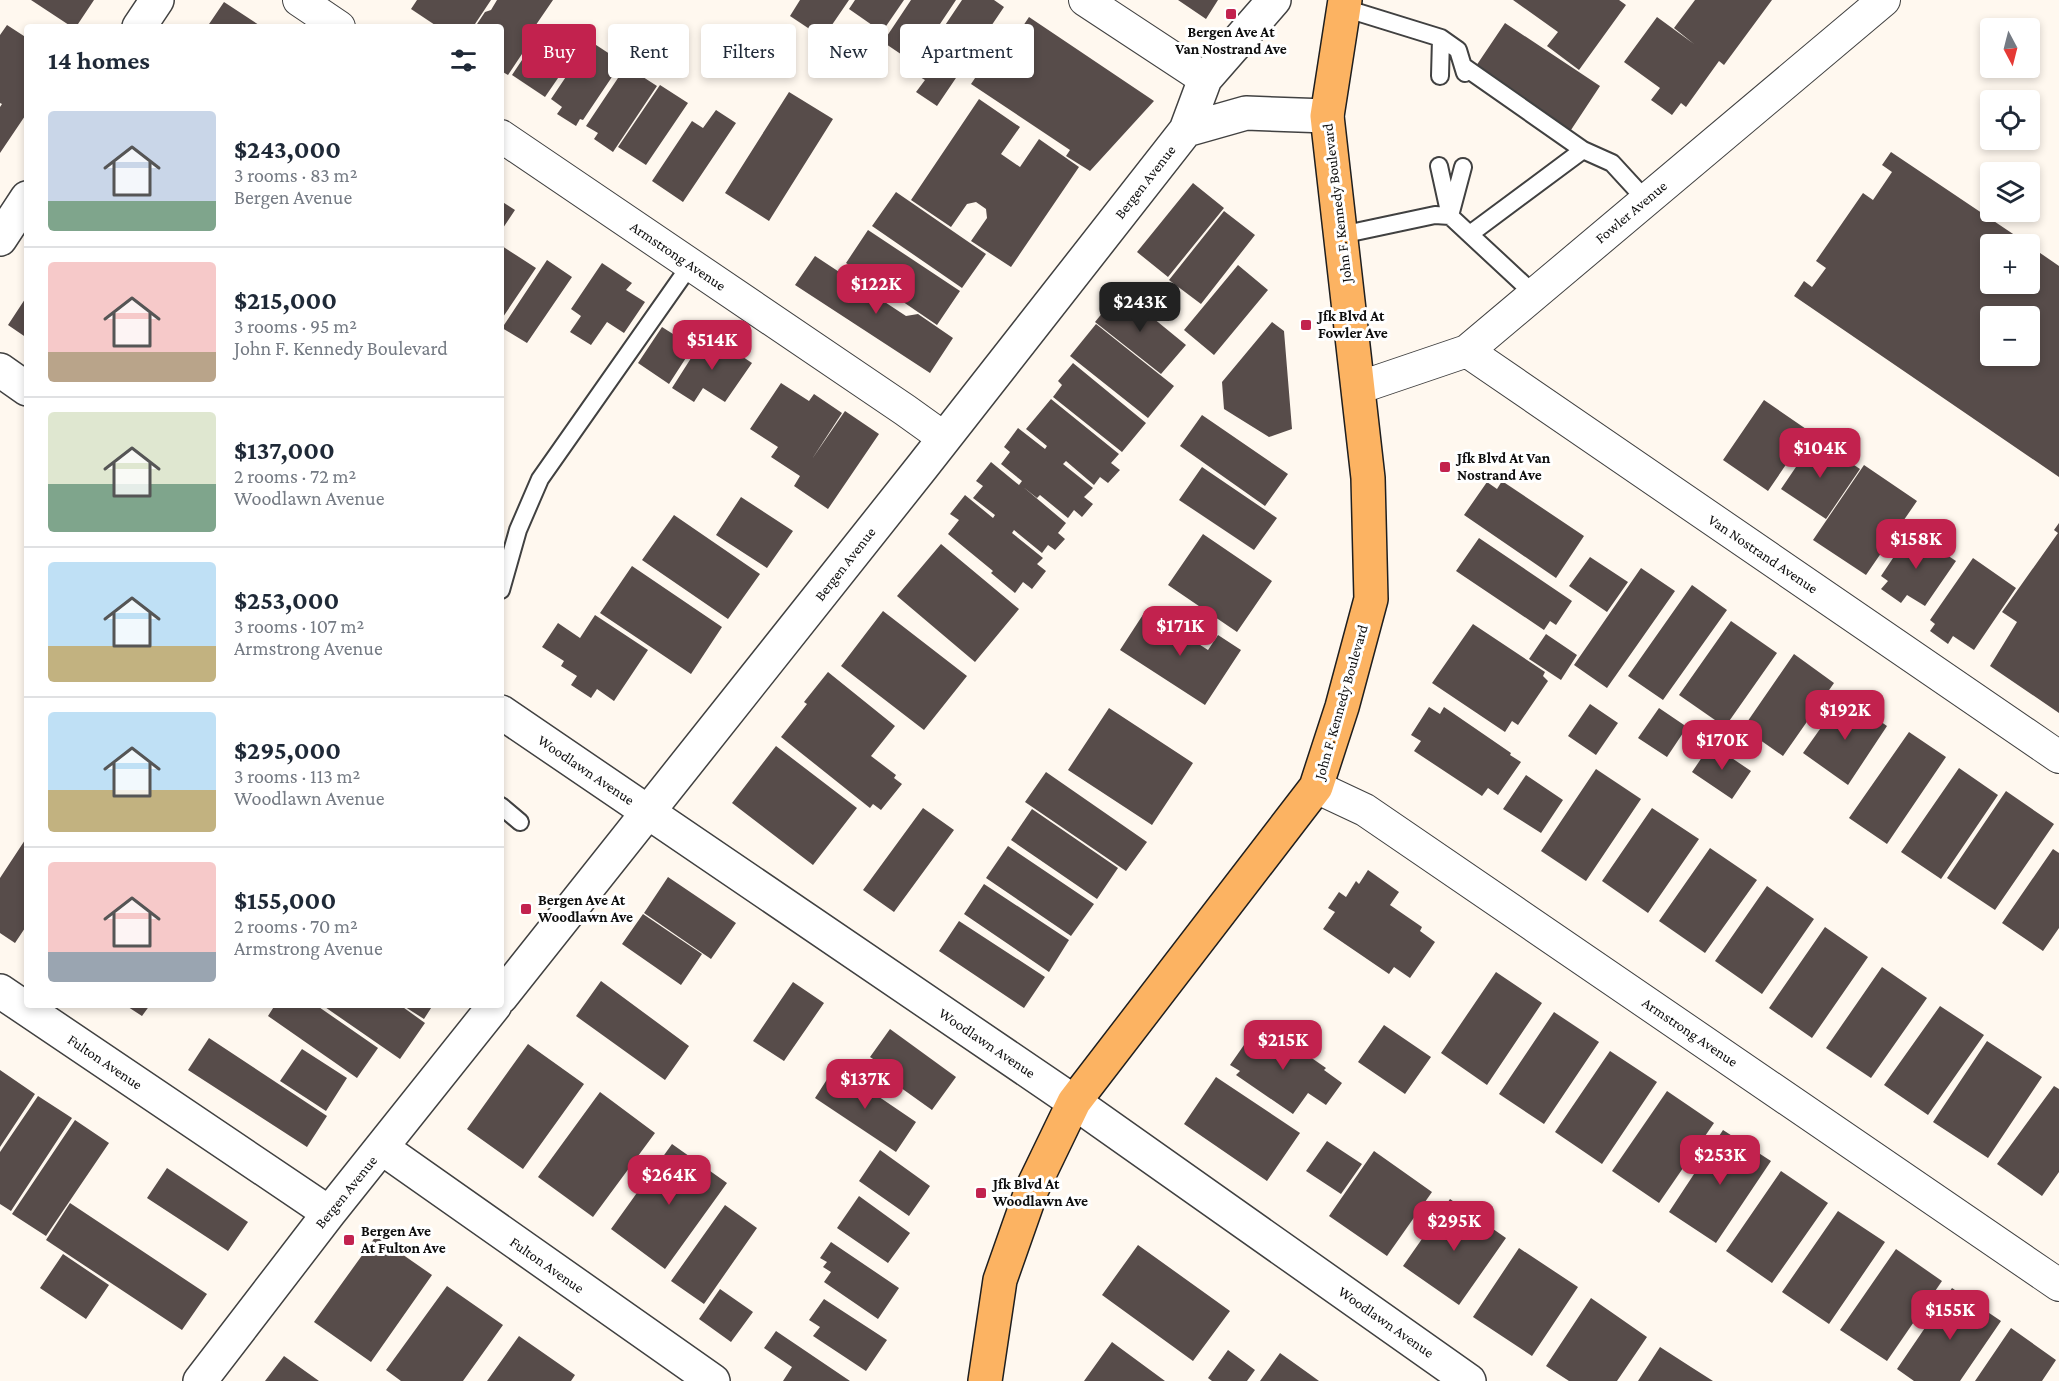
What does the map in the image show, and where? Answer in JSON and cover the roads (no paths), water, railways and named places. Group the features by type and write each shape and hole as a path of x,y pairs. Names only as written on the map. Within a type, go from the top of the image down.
{"main road":[{"name":"John F. Kennedy Boulevard","path":"985,1381 1000,1280 1032,1189 1074,1102 1316,787 1342,707 1371,598 1368,478 1327,116 1345,4"}],"street":[{"path":"141,24 157,0"},
{"path":"299,0 335,24"},
{"path":"1085,0 1205,80"},
{"name":"Bergen Avenue","path":"504,993 1186,130 1205,80 1274,0"},
{"name":"Fowler Avenue","path":"1358,388 1467,351 1884,0"},
{"name":"Bergen Avenue","path":"1186,130 1246,113 1327,116"},
{"name":"Armstrong Avenue","path":"504,138 944,438"},
{"path":"0,240 24,203"},
{"name":"Van Nostrand Avenue","path":"1467,351 2059,757"},
{"path":"0,370 24,387"},
{"name":"Woodlawn Avenue","path":"504,714 1074,1102 1469,1381"},
{"name":"Armstrong Avenue","path":"1316,787 1365,810 2059,1285"},
{"name":"Fulton Avenue","path":"0,991 24,1007"},
{"name":"Fulton Avenue","path":"25,1008 329,1213"},
{"name":"Bergen Avenue","path":"200,1381 329,1213 493,1008"},
{"name":"Fulton Avenue","path":"382,1148 713,1381"}],"lane":[{"path":"1345,4 1441,38 1458,50 1464,70 1583,150 1612,163 1646,200"},
{"path":"1440,75 1441,38"},
{"path":"1470,234 1583,150"},
{"path":"1439,166 1450,216 1534,294"},
{"path":"1450,216 1463,167"},
{"path":"1341,235 1435,215 1450,216"},
{"path":"504,579 518,530 540,479 691,264"},
{"path":"504,809 520,822"}],"place":[{"name":"Bergen Ave At Van Nostrand Ave","path":"1231,14"},
{"name":"Jfk Blvd At Fowler Ave","path":"1306,325"},
{"name":"Jfk Blvd At Van Nostrand Ave","path":"1445,467"},
{"name":"Bergen Ave At Woodlawn Ave","path":"526,909"},
{"name":"Jfk Blvd At Woodlawn Ave","path":"981,1193"},
{"name":"Bergen Ave At Fulton Ave","path":"349,1240"}]}
